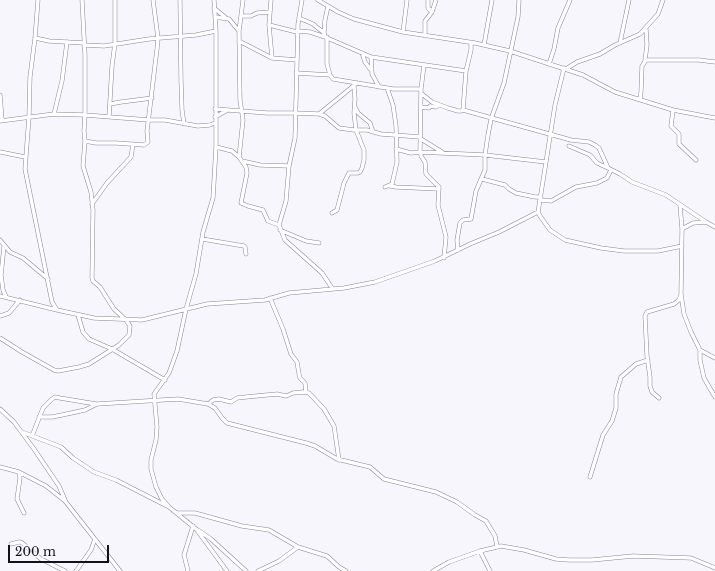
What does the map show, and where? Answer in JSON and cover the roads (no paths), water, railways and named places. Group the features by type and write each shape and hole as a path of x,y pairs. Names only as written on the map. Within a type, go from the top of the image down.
{"street":[{"path":"38,0 30,77 26,175 52,302 57,310"},
{"path":"0,338 22,352 58,371 89,364 126,339 129,335 130,326 126,320 114,309 100,287 93,281 93,215 91,192 83,166 85,115 82,0"},
{"path":"109,117 115,43 115,0"},
{"path":"85,141 96,143 133,144 147,144 148,142 158,38 153,0"},
{"path":"180,0 182,110 184,124"},
{"path":"169,507 158,492 151,469 151,460 156,440 157,427 153,397 169,373 177,351 186,309 196,274 202,239 212,198 216,147 216,31 214,0"},
{"path":"239,157 242,112 240,100 239,31 243,0"},
{"path":"271,0 269,25 272,58"},
{"path":"302,0 297,32 295,138 289,166 286,201 280,228 285,240 322,273 332,288"},
{"path":"318,0 354,19 402,32 510,50 583,75 608,89 673,110 715,118"},
{"path":"402,32 407,0"},
{"path":"428,0 427,6 432,12"},
{"path":"425,36 425,21 432,12 436,0"},
{"path":"484,45 492,0"},
{"path":"458,250 457,240 460,223 463,220 472,219 476,191 485,170 485,155 491,119 504,83 518,17 520,0"},
{"path":"549,64 560,23 570,0"},
{"path":"620,43 630,0"},
{"path":"663,0 658,14 646,28 636,36 600,54 577,62 565,69 555,105 538,212 550,230 571,242 613,250 636,252 658,251 682,246"},
{"path":"328,6 324,20 327,64 330,75 336,80 356,85 421,91 428,99 439,105 458,111 463,110 571,140 589,142 599,148 609,169 607,178 597,183 576,187 551,201 516,193 505,185 482,179"},
{"path":"214,8 230,20 239,31"},
{"path":"242,16 251,16 257,13 270,12"},
{"path":"215,17 226,17"},
{"path":"299,18 313,24 325,36"},
{"path":"269,25 297,32 310,32 325,36 371,58 466,71"},
{"path":"640,99 642,66 645,60 647,45 646,28"},
{"path":"35,38 49,41 104,46 115,43 196,35 216,31"},
{"path":"240,41 272,58 297,60"},
{"path":"54,114 62,81 67,42"},
{"path":"463,110 466,71 471,50 471,43"},
{"path":"362,54 379,87"},
{"path":"370,69 371,58"},
{"path":"645,60 654,59 715,62"},
{"path":"424,65 421,91 420,152 425,162 426,174 438,185 438,205 446,237 444,258"},
{"path":"296,73 330,75"},
{"path":"332,214 337,210 339,205 340,194 348,174 350,172 358,173 362,168 364,150 356,130 354,113 356,85"},
{"path":"319,114 356,85"},
{"path":"387,88 393,105 397,135 397,166 390,186"},
{"path":"0,95 1,121 54,114 165,120 202,126 215,123"},
{"path":"110,104 152,98"},
{"path":"421,107 429,108 430,106 436,107 439,105"},
{"path":"354,106 358,113 370,123 373,132"},
{"path":"215,109 267,114 319,114 325,116 339,128 420,138 444,153"},
{"path":"673,110 671,126 679,134 679,144 696,160"},
{"path":"216,117 227,111"},
{"path":"92,204 107,183 131,157 133,144"},
{"path":"569,146 590,155 596,163 620,174 632,182 666,195 715,227"},
{"path":"216,147 230,150 239,157 246,167 247,173 241,202 248,206 263,210 268,221 280,228 306,241 319,243"},
{"path":"396,149 411,153 420,152 485,155 546,162"},
{"path":"0,152 26,156"},
{"path":"242,161 260,165 289,166"},
{"path":"385,187 438,189"},
{"path":"680,205 682,229 681,294 684,314 700,350 700,360 704,378 715,397"},
{"path":"0,296 104,320 142,320 207,304 230,301 252,301 289,293 356,286 375,282 444,258 538,212"},
{"path":"682,229 693,224 706,222"},
{"path":"202,239 241,245 245,247 246,254"},
{"path":"0,240 10,252 24,258 48,280"},
{"path":"4,246 1,275 2,290 6,297"},
{"path":"658,398 651,390 644,318 646,314 674,304 679,300 681,294"},
{"path":"270,298 284,329 291,354 297,362 300,378 305,383 306,392"},
{"path":"0,316 9,313 20,300"},
{"path":"78,315 83,332 89,339 112,349 165,380"},
{"path":"700,350 715,358"},
{"path":"590,477 603,435 612,421 616,408 616,394 621,377 636,364 648,360"},
{"path":"208,404 213,400 219,399 231,402 237,398 246,397 277,394 286,396 293,393 306,392 311,394 324,409 334,426 339,460"},
{"path":"32,436 43,408 55,397 97,404 178,399 208,404 215,408 227,423 315,446 339,460 370,467 384,479 410,484 436,492 457,502 486,521 495,536 497,546"},
{"path":"39,417 52,417 70,414 85,410 97,404"},
{"path":"0,409 22,432 54,478 65,501"},
{"path":"22,432 61,446 73,458 94,472 116,480 154,501 169,507 194,528 211,539 246,571"},
{"path":"0,467 19,472 46,486 65,501 120,571"},
{"path":"19,472 20,478 17,499 24,513"},
{"path":"177,513 195,513 242,526 269,530 298,547 327,556 346,571"},
{"path":"188,571 184,555 194,528"},
{"path":"194,528 227,571"},
{"path":"76,571 91,550 95,539"},
{"path":"11,544 21,542 41,559 65,571"},
{"path":"433,571 449,562 497,546 524,550 556,559 569,560 592,560 633,556 690,558 715,568"},
{"path":"258,571 279,561 298,547"},
{"path":"480,551 490,571"}]}
